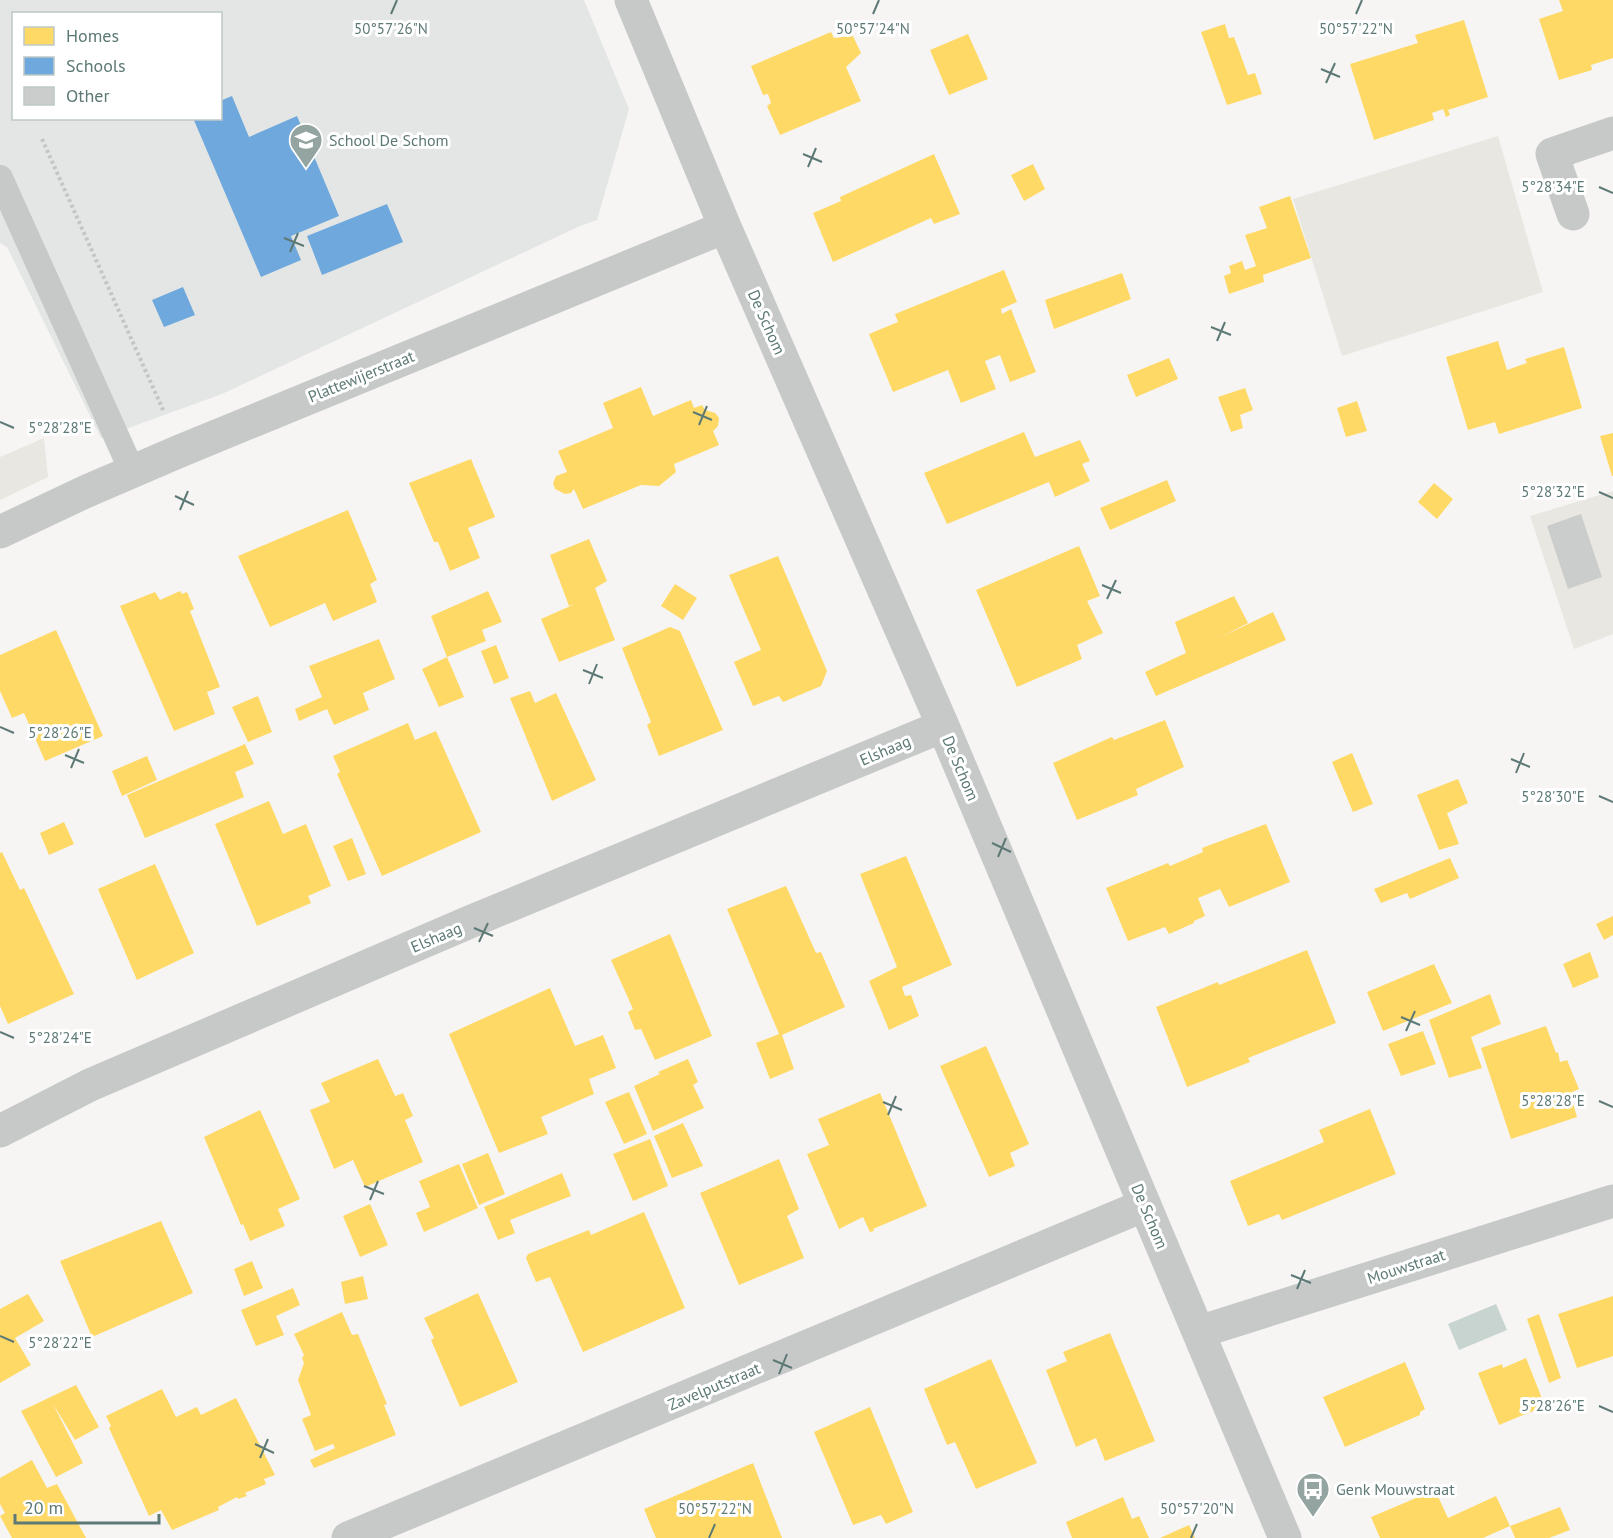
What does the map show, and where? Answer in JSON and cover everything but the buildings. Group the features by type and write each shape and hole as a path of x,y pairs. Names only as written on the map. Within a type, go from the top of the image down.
{"street":[{"name":"De Schom","path":"630,0 725,227 943,726 1286,1538"},
{"path":"1573,214 1551,154 1613,133"},
{"name":"Plattewijerstraat","path":"0,532 132,471 725,227"},
{"name":"Elshaag","path":"0,1131 112,1076 472,921 943,726"},
{"name":"Mouwstraat","path":"1199,1332 1613,1201"},
{"name":"Zavelputstraat","path":"348,1538 1145,1205"}],"lane":[{"path":"0,178 132,471"}],"path":[{"path":"42,139 167,418"}],"shaded area":[{"name":"School De Schom","path":"0,0 584,0 629,109 597,220 222,394 101,438 7,247 0,243"},
{"path":"1498,136 1543,292 1342,356 1293,199"},
{"path":"44,438 48,477 0,500 0,457"},
{"path":"1613,491 1613,634 1574,649 1530,516"},
{"path":"1496,1304 1507,1330 1459,1350 1448,1324"}],"place":[{"name":"School De Schom","path":"306,169"},
{"name":"Genk Mouwstraat","path":"1313,1518"}]}
